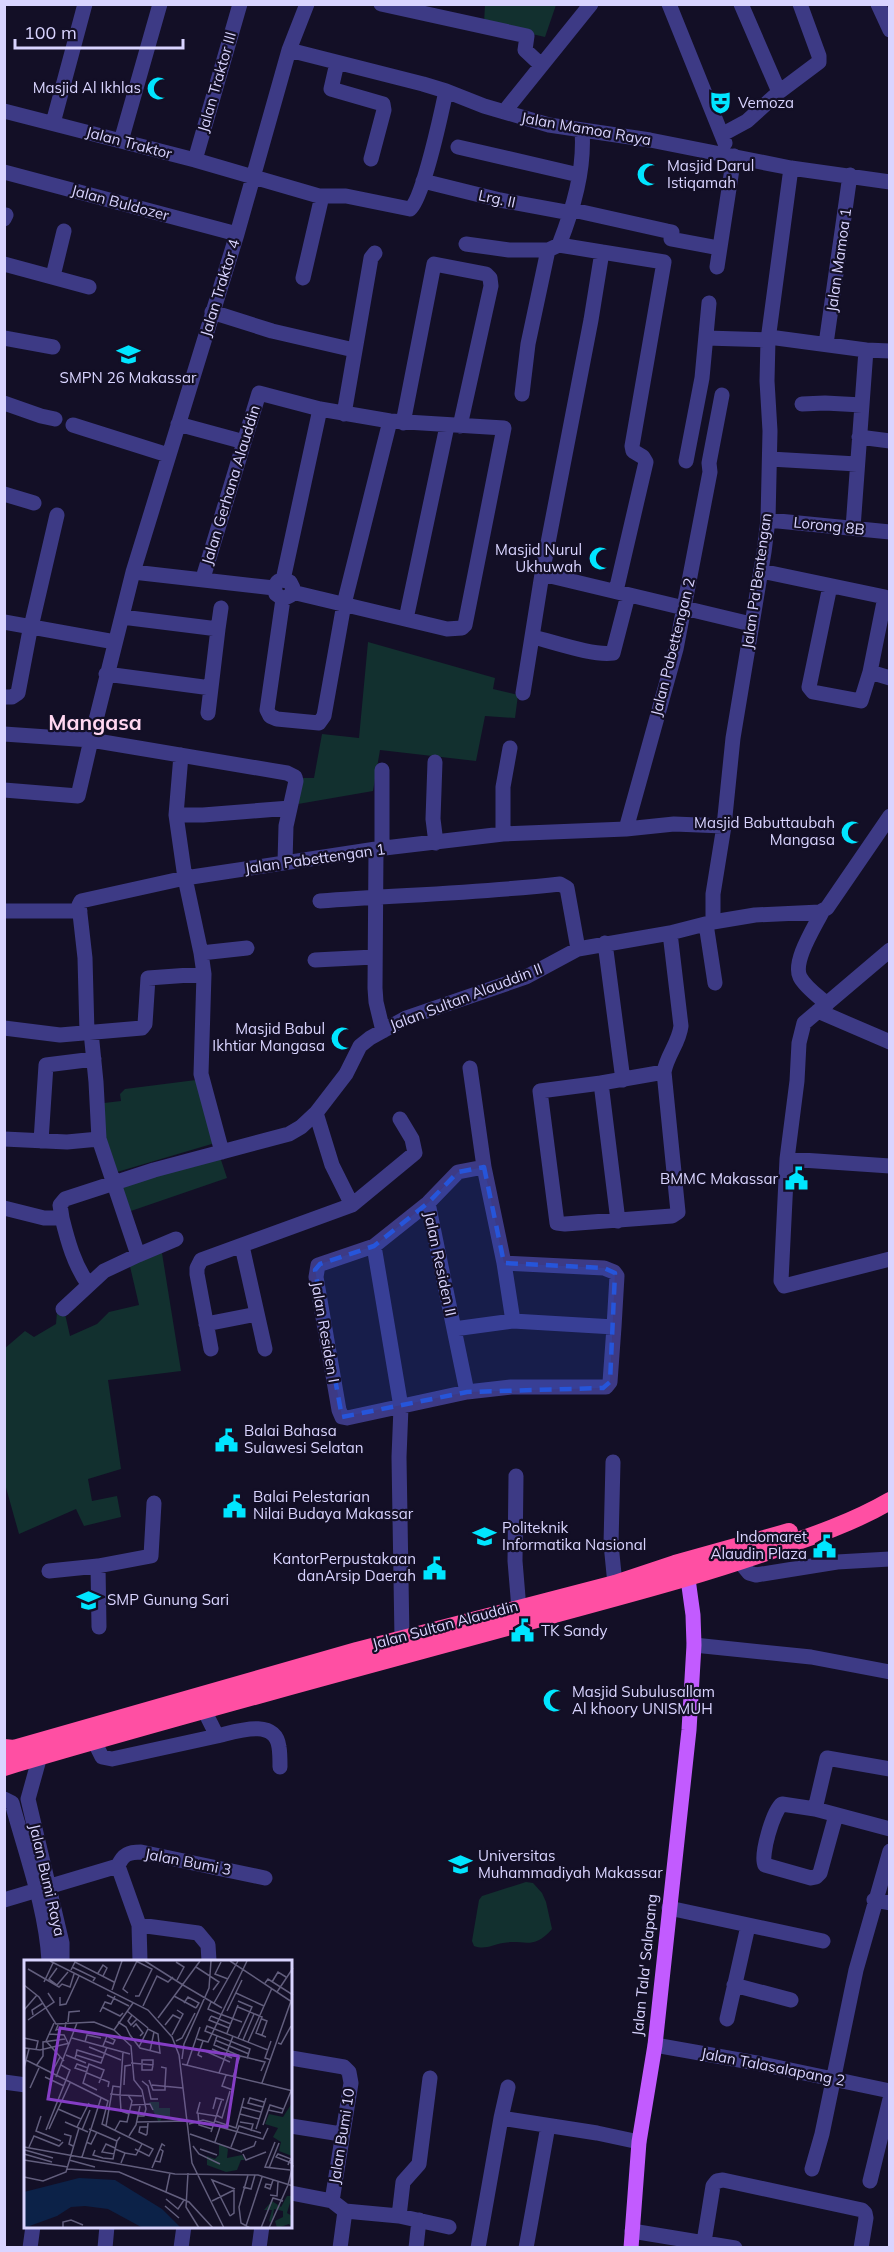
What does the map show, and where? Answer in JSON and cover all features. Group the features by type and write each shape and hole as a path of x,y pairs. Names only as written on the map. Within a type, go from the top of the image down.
{"highway":[{"name":"Jalan Sultan Alauddin","path":"4,1748 14,1749 110,1720 318,1672 384,1660 688,1579 740,1562 805,1533 890,1490"},
{"name":"Jalan Sultan Alauddin","path":"4,1767 318,1672 402,1632 519,1609 615,1584 675,1564 805,1533 864,1515 890,1501"}],"main road":[{"name":"Jalan Tala' Salapang","path":"630,2247 639,2142 655,2045 690,1730 694,1645 688,1579"}],"street":[{"path":"121,141 160,4"},
{"name":"Jalan Traktor III","path":"195,160 240,4"},
{"name":"Jalan Traktor 4","path":"4,790 78,796 106,674 133,572 237,234 289,50 307,4"},
{"path":"381,4 527,36 525,50 541,65"},
{"path":"504,112 591,4"},
{"path":"669,4 731,155 717,267"},
{"path":"741,4 779,92"},
{"path":"723,134 747,121 779,92 816,65 819,60 800,4"},
{"path":"878,4 890,30"},
{"path":"53,123 80,6"},
{"name":"Jalan Mamoa Raya","path":"289,50 446,90 504,112 549,125 731,155 791,168 890,182"},
{"path":"337,63 331,89 381,102 384,106 371,159"},
{"path":"423,181 446,90"},
{"name":"Jalan Traktor","path":"4,111 195,160 321,196 346,196 410,209 414,206 423,181"},
{"path":"522,394 528,344 554,248 572,212 579,175 582,130"},
{"path":"458,147 579,175"},
{"name":"Jalan Pa'Bentengan","path":"715,983 710,923 724,826 733,738 768,520 770,459 768,338 791,168"},
{"name":"Jalan Buldozer","path":"4,172 237,234"},
{"name":"Jalan Mamoa 1","path":"826,344 850,176"},
{"name":"Lrg. II","path":"423,181 500,200 672,232 672,239 719,248"},
{"path":"303,278 321,196"},
{"path":"53,276 64,231"},
{"path":"466,244 509,250 554,248 602,252 664,262 632,446 633,452 644,457 646,462 613,653 577,648 533,637"},
{"path":"523,693 542,574 602,252"},
{"path":"344,414 371,258 375,253"},
{"path":"4,264 89,287"},
{"path":"406,619 491,286 490,278 486,273 434,264 397,422 344,604 321,722 318,724 272,717 267,706 283,590 320,409 397,422 454,426"},
{"path":"686,461 702,378 709,303"},
{"path":"212,312 272,331 354,350"},
{"path":"4,338 53,347"},
{"path":"706,338 768,338 890,351"},
{"path":"853,528 866,350"},
{"name":"Jalan Gerhana Alauddin","path":"203,578 259,393 320,409"},
{"name":"Jalan Pabettengan 2","path":"626,830 685,610 722,395"},
{"path":"4,403 41,417 55,419"},
{"path":"802,404 862,405"},
{"path":"178,424 237,440"},
{"path":"73,425 168,455"},
{"name":"Jalan Gerhana Alauddin","path":"133,572 203,578 283,590 459,630 465,625 504,428 454,426"},
{"path":"859,437 890,441"},
{"path":"770,459 857,464"},
{"path":"4,494 34,503"},
{"path":"4,697 12,697 18,693 30,629 57,515"},
{"name":"Lorong 8B","path":"768,520 890,532"},
{"path":"761,571 885,597 870,672 861,701 813,692 809,689 830,586"},
{"path":"542,574 751,624"},
{"path":"208,713 221,608"},
{"path":"122,617 218,629"},
{"path":"4,622 30,629 115,642"},
{"path":"870,672 890,678"},
{"path":"106,674 211,688"},
{"path":"4,734 91,740 287,773 295,777 296,786 285,830 285,862"},
{"path":"503,834 503,787 510,748"},
{"path":"181,755 176,815 185,878 204,974 201,1074 222,1152"},
{"path":"435,762 433,819 436,843"},
{"path":"382,770 374,957 376,1002 383,1030"},
{"path":"176,815 290,808"},
{"path":"890,816 823,910 803,951 798,970 803,982 822,1007 890,1042"},
{"name":"Jalan Pabettengan 1","path":"80,911 81,901 93,897 146,888 185,878 379,849 503,834 626,830 674,824 724,826"},
{"path":"320,901 375,896 465,894 560,884 566,886 569,895 579,949"},
{"name":"Jalan Sultan Alauddin II","path":"62,1218 60,1208 62,1201 154,1170 289,1134 301,1127 316,1113 346,1074 360,1046 406,1018 526,977 579,949 755,915 817,913 823,910"},
{"path":"4,911 80,911 99,1139 138,1255"},
{"path":"664,1072 623,1080 541,1089 539,1100 557,1223 618,1221 672,1216 678,1212 664,1072 666,1061 678,1039 681,1026 670,933"},
{"path":"605,943 623,1080"},
{"path":"201,953 247,948"},
{"path":"890,950 804,1023 799,1042 798,1081 787,1159 780,1276 784,1286 890,1259"},
{"path":"315,960 374,957"},
{"path":"4,1029 60,1035 144,1027 148,978 204,974"},
{"path":"41,1141 46,1065 94,1059"},
{"path":"470,1068 484,1167 504,1263 513,1321"},
{"path":"601,1083 618,1221"},
{"path":"316,1113 332,1165 352,1205"},
{"path":"211,1349 197,1274 198,1264 211,1255 242,1246 352,1205 415,1153 412,1139 400,1119"},
{"path":"4,1139 67,1142 99,1139"},
{"path":"787,1159 890,1166"},
{"path":"428,1203 458,1172 484,1167"},
{"name":"Jalan Residen II","path":"374,1246 428,1203 467,1392"},
{"path":"4,1208 44,1218 62,1218 69,1248 88,1284"},
{"path":"63,1308 110,1267 176,1239"},
{"path":"242,1246 265,1349"},
{"path":"374,1246 401,1407 399,1457 402,1632"},
{"name":"Jalan Residen I","path":"374,1246 320,1264 315,1270 316,1277 342,1417 347,1418 401,1407"},
{"path":"401,1407 467,1392 512,1388 606,1387 610,1383 617,1276 611,1270 604,1268 504,1263"},
{"path":"206,1324 258,1314"},
{"path":"454,1329 513,1321 614,1327"},
{"path":"613,1462 611,1544 615,1584"},
{"path":"516,1476 515,1561 519,1609"},
{"path":"49,1571 98,1566 151,1556 154,1503"},
{"path":"740,1562 749,1573 756,1575 837,1562 890,1559"},
{"path":"98,1566 99,1627"},
{"path":"694,1645 811,1658 890,1672"},
{"path":"203,1708 217,1736"},
{"path":"94,1741 102,1757 112,1759 258,1727 266,1730 279,1746 280,1767"},
{"name":"Jalan Bumi Raya","path":"40,1756 28,1799 43,1889 49,1960"},
{"path":"815,1809 828,1758 890,1769"},
{"name":"Jalan Bumi Raya","path":"28,1799 8,1801 62,1942 62,1960"},
{"path":"836,1815 820,1873 816,1877 811,1878 765,1865 763,1855 779,1805 785,1803 815,1809 890,1829"},
{"path":"812,2169 822,2134 856,1970 882,1902 890,1851"},
{"name":"Jalan Bumi 3","path":"4,1900 118,1866 124,1856 129,1853 141,1852 265,1878"},
{"path":"118,1866 139,1925 140,1960"},
{"path":"669,1908 823,1941"},
{"path":"139,1925 198,1933 208,1945 209,1960"},
{"path":"727,2019 748,1926"},
{"path":"734,1985 791,2000"},
{"name":"Jalan Talasalapang 2","path":"655,2045 834,2078 890,2091"},
{"name":"Jalan Bumi 10","path":"292,2058 344,2067 349,2072 351,2083 332,2201"},
{"path":"399,2216 403,2181 419,2164 430,2078"},
{"path":"4,2082 24,2085"},
{"path":"478,2247 508,2087"},
{"path":"870,2181 890,2098"},
{"path":"501,2118 639,2142"},
{"path":"292,2126 341,2134"},
{"path":"526,2247 548,2126"},
{"path":"704,2245 713,2186 717,2181 723,2180 862,2210 866,2213 866,2218 861,2247"},
{"path":"292,2193 332,2201 345,2211 399,2216 449,2227"},
{"path":"339,2247 345,2211"},
{"path":"416,2247 419,2220"},
{"path":"30,2247 33,2228"},
{"path":"105,2247 108,2228"},
{"path":"181,2247 184,2228"},
{"path":"259,2247 262,2228"},
{"path":"632,2231 704,2245 735,2247"}],"highlighted area":[{"path":"484,1167 504,1263 604,1268 615,1273 610,1382 603,1388 467,1392 342,1417 315,1270 320,1264 374,1246 428,1203 458,1172"}],"green space":[{"path":"485,5 556,5 545,37 484,23"},
{"path":"368,642 495,678 493,689 518,695 515,718 485,716 476,761 380,750 373,791 298,804 301,778 314,778 322,734 359,738"},
{"path":"196,1080 215,1143 117,1172 103,1140 104,1103 121,1101 120,1094 125,1089"},
{"path":"217,1148 227,1178 128,1212 120,1180"},
{"path":"161,1247 181,1371 108,1380 121,1469 88,1479 92,1501 117,1496 121,1517 84,1526 76,1509 19,1534 5,1484 4,1349 25,1331 34,1337 56,1324 57,1312 65,1314 70,1336 97,1324 109,1312 139,1305 129,1262"},
{"path":"526,1882 533,1883 542,1893 552,1929 534,1942 474,1946 472,1941 479,1900 482,1896"}],"place":[{"name":"Masjid Al Ikhlas","path":"159,88"},
{"name":"Vemoza","path":"720,103"},
{"name":"Masjid Darul Istiqamah","path":"649,175"},
{"name":"SMPN 26 Makassar","path":"128,354"},
{"name":"Masjid Nurul Ukhuwah","path":"600,559"},
{"name":"Masjid Babuttaubah Mangasa","path":"853,832"},
{"name":"Masjid Babul Ikhtiar Mangasa","path":"343,1038"},
{"name":"BMMC Makassar","path":"796,1179"},
{"name":"Balai Bahasa Sulawesi Selatan","path":"226,1440"},
{"name":"Balai Pelestarian Nilai Budaya Makassar","path":"235,1506"},
{"name":"Politeknik Informatika Nasional","path":"484,1537"},
{"name":"Indomaret Alaudin Plaza","path":"825,1546"},
{"name":"KantorPerpustakaan danArsip Daerah","path":"434,1568"},
{"name":"SMP Gunung Sari","path":"89,1600"},
{"name":"TK Sandy","path":"523,1631"},
{"name":"Masjid Subulusallam Al khoory UNISMUH","path":"554,1701"},
{"name":"Universitas Muhammadiyah Makassar","path":"460,1865"}],"district":[{"name":"Mangasa","path":"95,723"}]}
